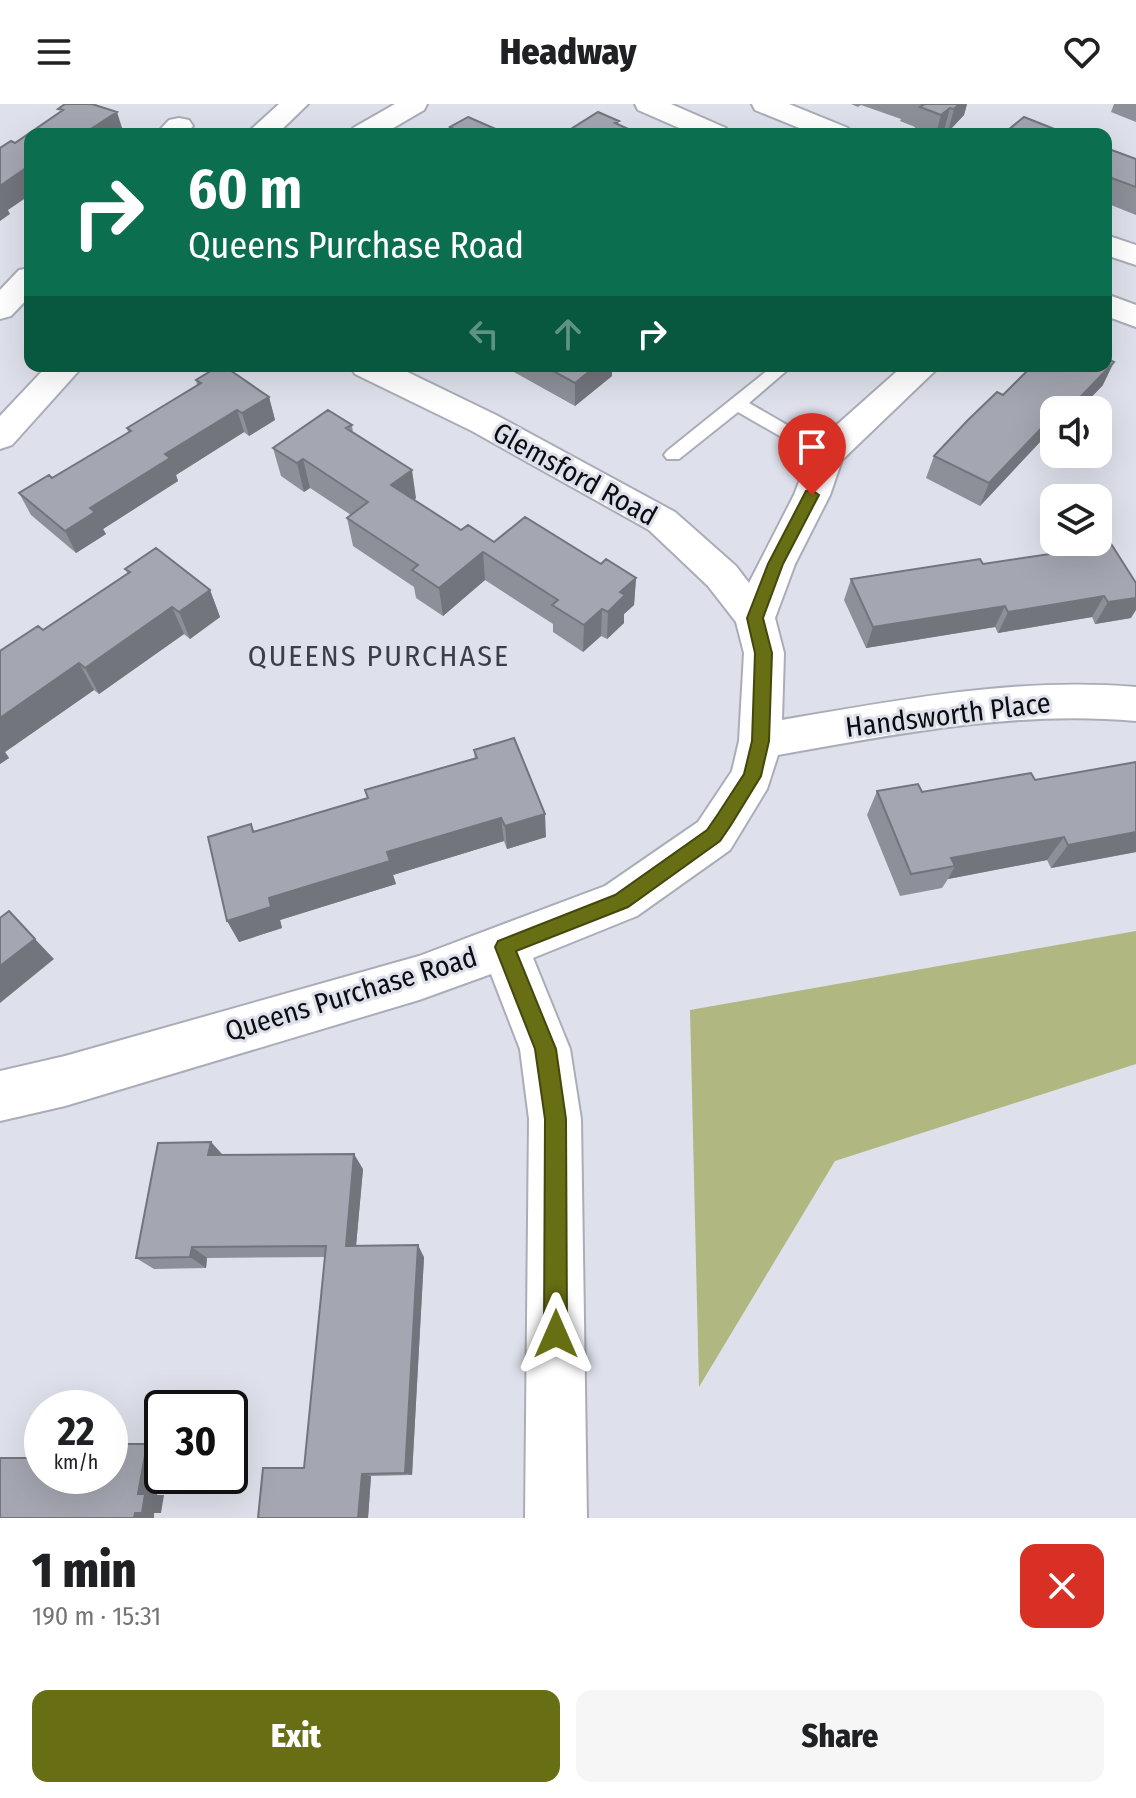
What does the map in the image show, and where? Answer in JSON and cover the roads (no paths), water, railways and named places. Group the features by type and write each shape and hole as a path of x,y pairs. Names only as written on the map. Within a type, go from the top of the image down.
{"street":[{"path":"267,128 295,104"},
{"path":"373,128 414,104"},
{"path":"648,104 702,128"},
{"path":"765,104 823,128"},
{"path":"1112,246 1136,256"},
{"path":"1112,307 1136,317"},
{"path":"0,437 60,372"},
{"name":"Glemsford Road","path":"379,372 484,423 662,521 722,576 755,618"},
{"path":"755,618 776,564 812,495 826,455 916,372"},
{"name":"Queens Purchase Road","path":"0,1096 65,1081 274,1017 419,978 621,901 714,836 752,776 760,741 764,653 755,618"},
{"name":"Handsworth Place","path":"760,741 1006,703 1077,701 1136,704"},
{"path":"505,947 545,1049 555,1119 556,1518"}],"lane":[{"path":"673,455 777,372"},
{"path":"737,404 826,455"}],"district":[{"name":"QUEENS PURCHASE","path":"379,656"}]}
